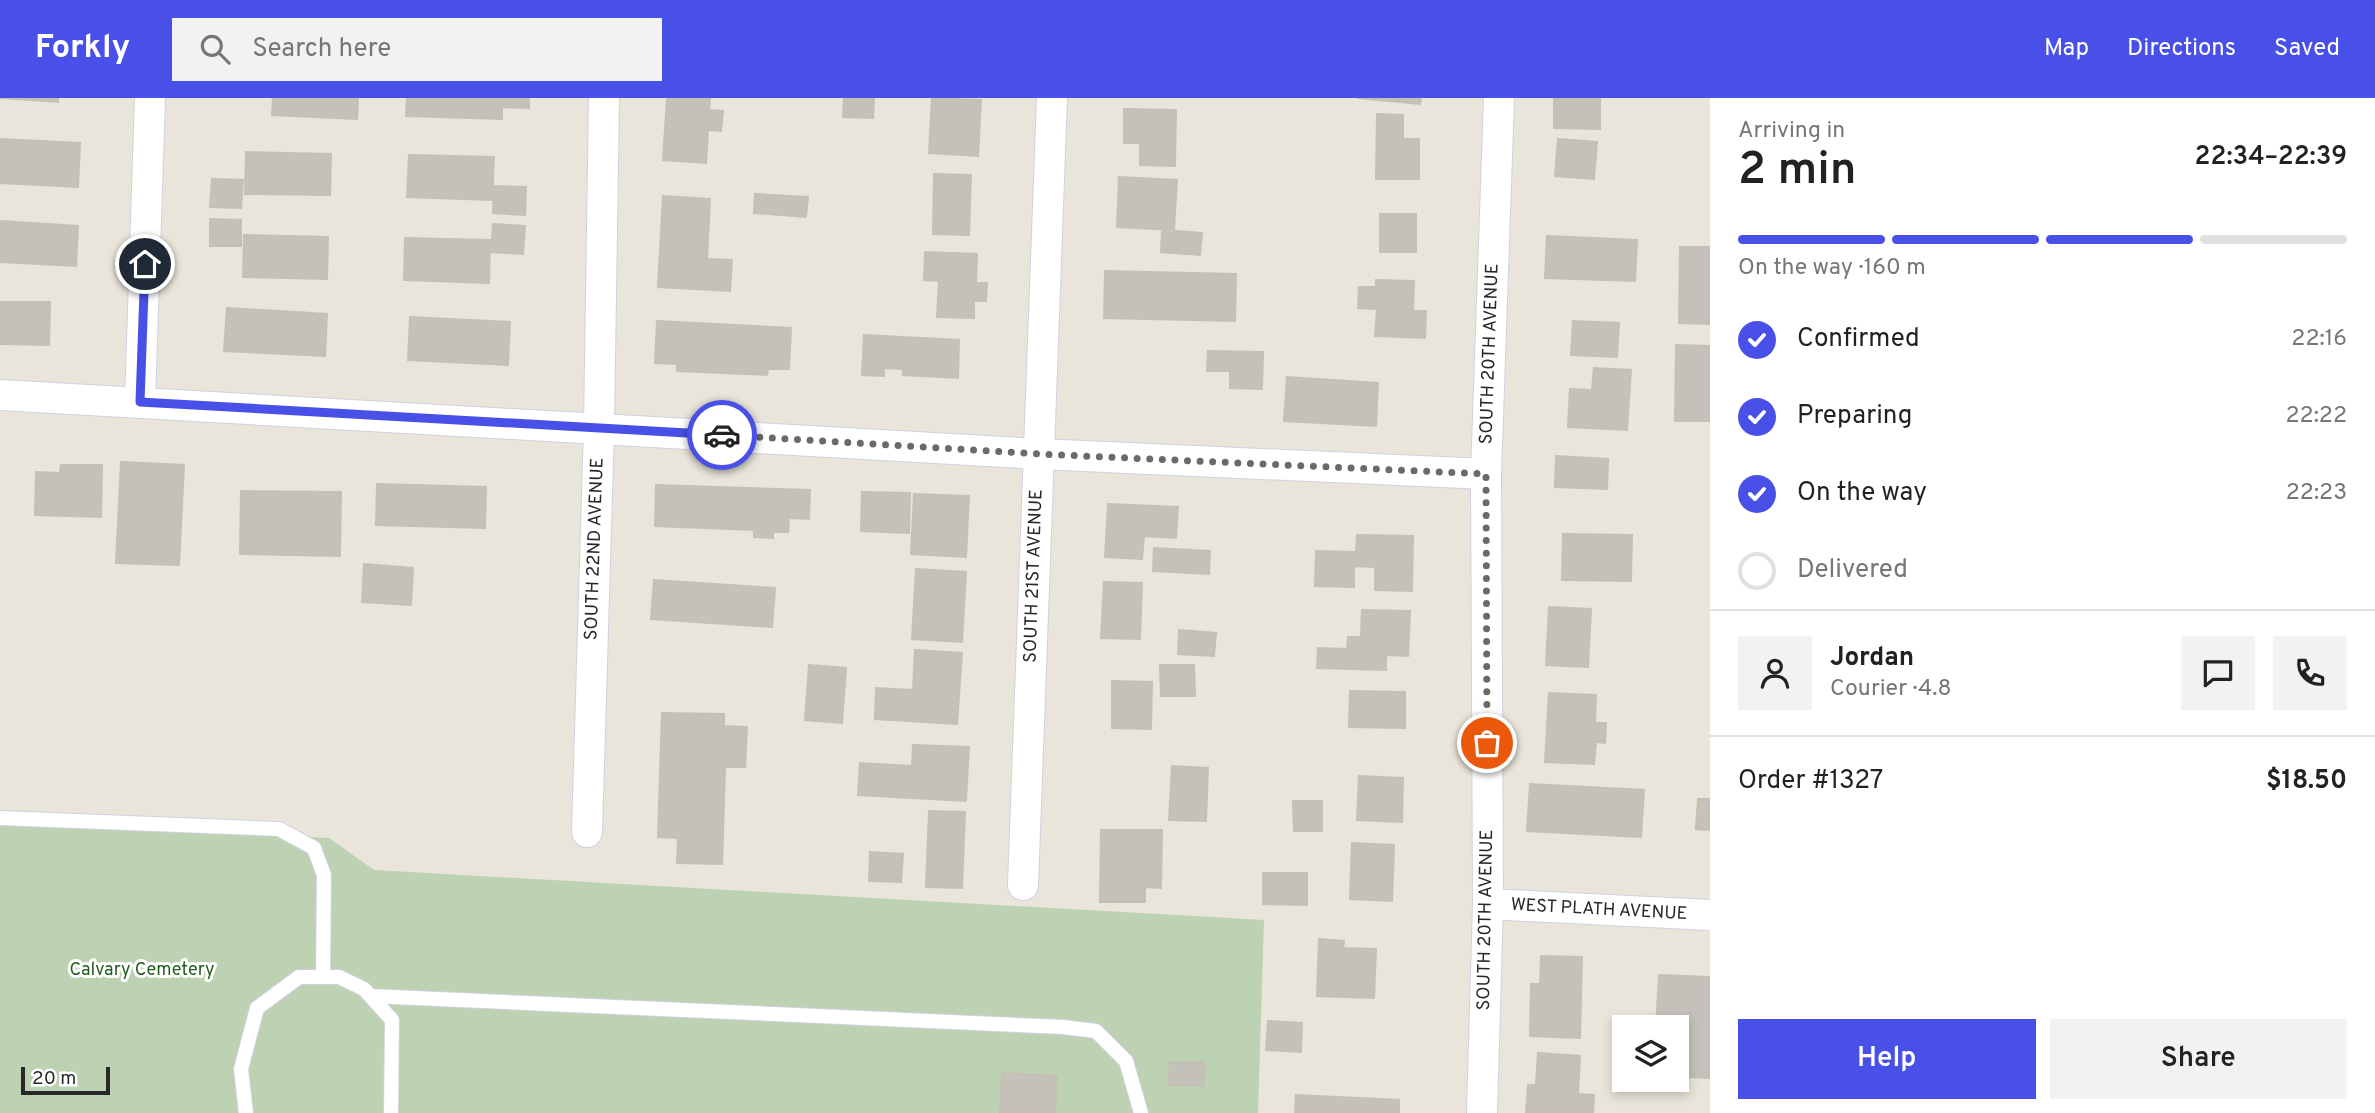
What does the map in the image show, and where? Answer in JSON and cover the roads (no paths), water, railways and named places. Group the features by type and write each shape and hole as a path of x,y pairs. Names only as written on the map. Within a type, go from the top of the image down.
{"street":[{"path":"140,402 150,98"},
{"name":"SOUTH 22ND AVENUE","path":"587,832 599,427 604,98"},
{"name":"SOUTH 21ST AVENUE","path":"1023,885 1052,98"},
{"name":"SOUTH 20TH AVENUE","path":"1482,1113 1488,904 1486,474 1499,98"},
{"path":"0,395 1039,454 1486,474"},
{"name":"WEST PLATH AVENUE","path":"1488,904 1710,915"}],"lane":[{"path":"0,818 279,829 314,848 324,875 323,977"},
{"path":"246,1113 241,1069 257,1008 299,977 339,977 365,989 392,1020 391,1113"},
{"path":"371,996 1096,1031 1126,1061 1141,1113"}],"park label":[{"name":"Calvary Cemetery","path":"142,970"}]}
